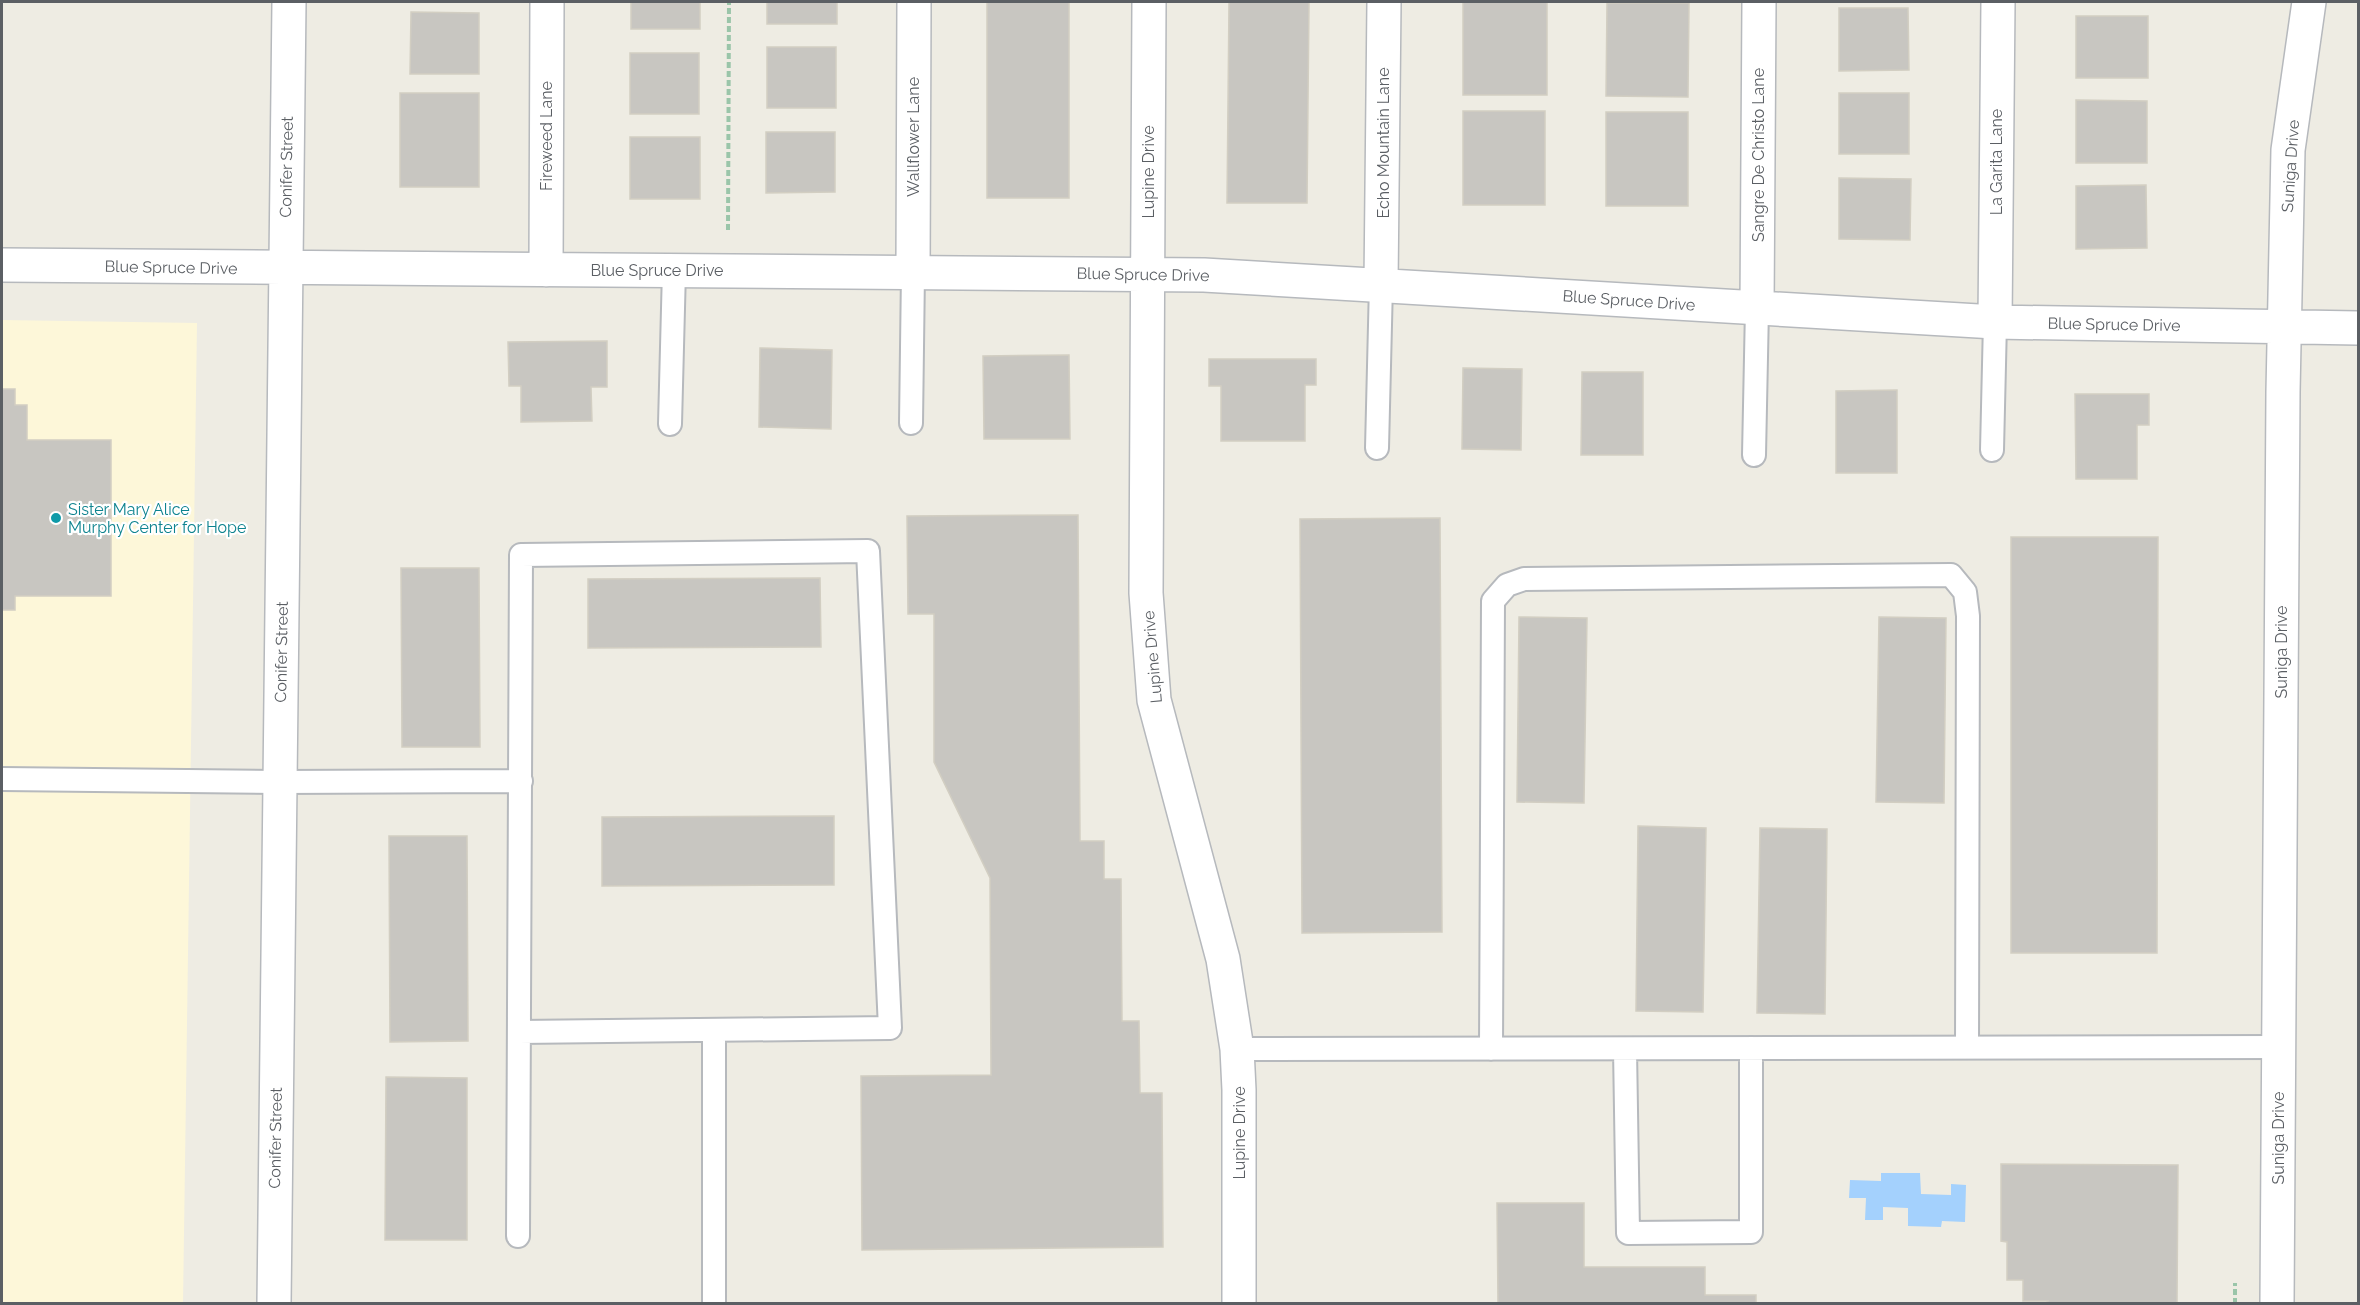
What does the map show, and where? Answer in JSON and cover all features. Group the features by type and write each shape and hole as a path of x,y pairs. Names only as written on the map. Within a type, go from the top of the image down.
{"street":[{"name":"Conifer Street","path":"274,1304 289,2"},
{"name":"Fireweed Lane","path":"546,270 547,2"},
{"name":"Wallflower Lane","path":"913,272 914,2"},
{"name":"Lupine Drive","path":"1149,2 1146,593 1154,700 1223,959 1237,1049 1239,1304"},
{"name":"Echo Mountain Lane","path":"1381,285 1384,2"},
{"name":"Sangre De Christo Lane","path":"1757,308 1759,2"},
{"name":"La Garita Lane","path":"1995,322 1998,2"},
{"name":"Suniga Drive","path":"2277,1304 2284,328 2288,150 2309,2"},
{"name":"Blue Spruce Drive","path":"2,265 1148,274 1381,285 1995,322 2358,328"}],"lane":[{"path":"670,424 674,270"},
{"path":"911,423 913,272"},
{"path":"1377,448 1381,285"},
{"path":"1754,455 1757,308"},
{"path":"1992,450 1995,322"},
{"path":"518,1236 521,555 868,551 890,1028 519,1032"},
{"path":"1491,1049 1493,601 1507,585 1524,579 1940,575 1951,575 1965,592 1968,616 1967,1047"},
{"path":"2,779 279,782 521,781"},
{"path":"714,1030 714,1304"},
{"path":"1237,1049 2279,1047"},
{"path":"1625,1049 1628,1233 1751,1232 1751,1048"}],"path":[{"path":"728,230 729,2"}],"shaded area":[{"path":"2,320 197,323 183,1303 2,1304"}],"water":[{"path":"1881,1173 1920,1173 1921,1194 1951,1195 1951,1184 1966,1185 1965,1222 1942,1221 1941,1227 1908,1226 1908,1208 1883,1207 1883,1220 1865,1220 1866,1198 1849,1198 1850,1180 1881,1181"}],"building":[{"path":"631,2 700,2 700,29 631,29"},
{"path":"767,2 837,2 837,24 767,24"},
{"path":"987,2 1069,2 1069,198 987,198"},
{"path":"1229,2 1309,2 1307,203 1227,203"},
{"path":"1463,2 1547,2 1547,95 1463,95"},
{"path":"1607,3 1689,3 1688,97 1606,96"},
{"path":"1839,8 1908,8 1909,70 1839,71"},
{"path":"411,12 479,13 479,74 410,74"},
{"path":"2076,16 2148,16 2148,78 2076,78"},
{"path":"767,47 836,47 836,108 767,108"},
{"path":"630,53 699,53 699,114 630,114"},
{"path":"400,93 479,93 479,187 400,187"},
{"path":"1839,93 1909,93 1909,154 1839,154"},
{"path":"2076,100 2147,101 2147,163 2076,163"},
{"path":"1463,111 1545,111 1545,205 1463,205"},
{"path":"1606,112 1688,112 1688,206 1606,206"},
{"path":"766,132 835,132 835,192 766,193"},
{"path":"630,137 700,137 700,199 630,199"},
{"path":"1839,178 1911,179 1910,240 1839,239"},
{"path":"2146,185 2147,248 2076,249 2076,186"},
{"path":"607,341 607,387 591,387 592,421 521,422 521,386 509,386 508,342"},
{"path":"760,348 832,350 831,429 759,427"},
{"path":"1069,355 1070,439 984,439 983,356"},
{"path":"1209,359 1316,359 1316,385 1305,385 1305,441 1221,441 1221,386 1209,386"},
{"path":"1463,368 1522,369 1521,450 1462,449"},
{"path":"1582,372 1643,372 1643,455 1581,455"},
{"name":"Sister Mary Alice Murphy Center for Hope","path":"2,389 15,389 15,405 27,405 27,440 111,440 111,596 15,596 15,610 2,610"},
{"path":"1897,390 1897,473 1836,473 1836,391"},
{"path":"2075,394 2149,394 2149,425 2137,425 2137,479 2076,479"},
{"path":"1078,515 1080,841 1104,841 1104,879 1121,879 1122,1021 1139,1021 1140,1093 1162,1093 1163,1247 862,1250 861,1076 991,1075 990,878 934,762 934,614 908,614 907,516"},
{"path":"1440,518 1442,932 1302,933 1300,519"},
{"path":"2011,537 2158,537 2157,953 2011,953"},
{"path":"401,568 479,568 480,747 402,747"},
{"path":"820,578 821,647 588,648 588,579"},
{"path":"1519,617 1587,618 1584,803 1517,802"},
{"path":"1879,617 1946,618 1944,803 1876,802"},
{"path":"834,816 834,885 602,886 602,817"},
{"path":"1638,826 1706,828 1703,1012 1636,1011"},
{"path":"1760,828 1827,829 1825,1014 1757,1013"},
{"path":"389,836 467,836 468,1041 390,1042"},
{"path":"386,1077 467,1078 467,1240 385,1240"},
{"path":"2001,1164 2178,1165 2177,1304 2046,1304 2048,1301 2023,1301 2023,1280 2007,1280 2007,1242 2001,1241"},
{"path":"1497,1203 1584,1203 1584,1267 1705,1267 1705,1295 1756,1295 1756,1304 1498,1304"}],"place":[{"name":"Sister Mary Alice Murphy Center for Hope","path":"56,518"}]}
